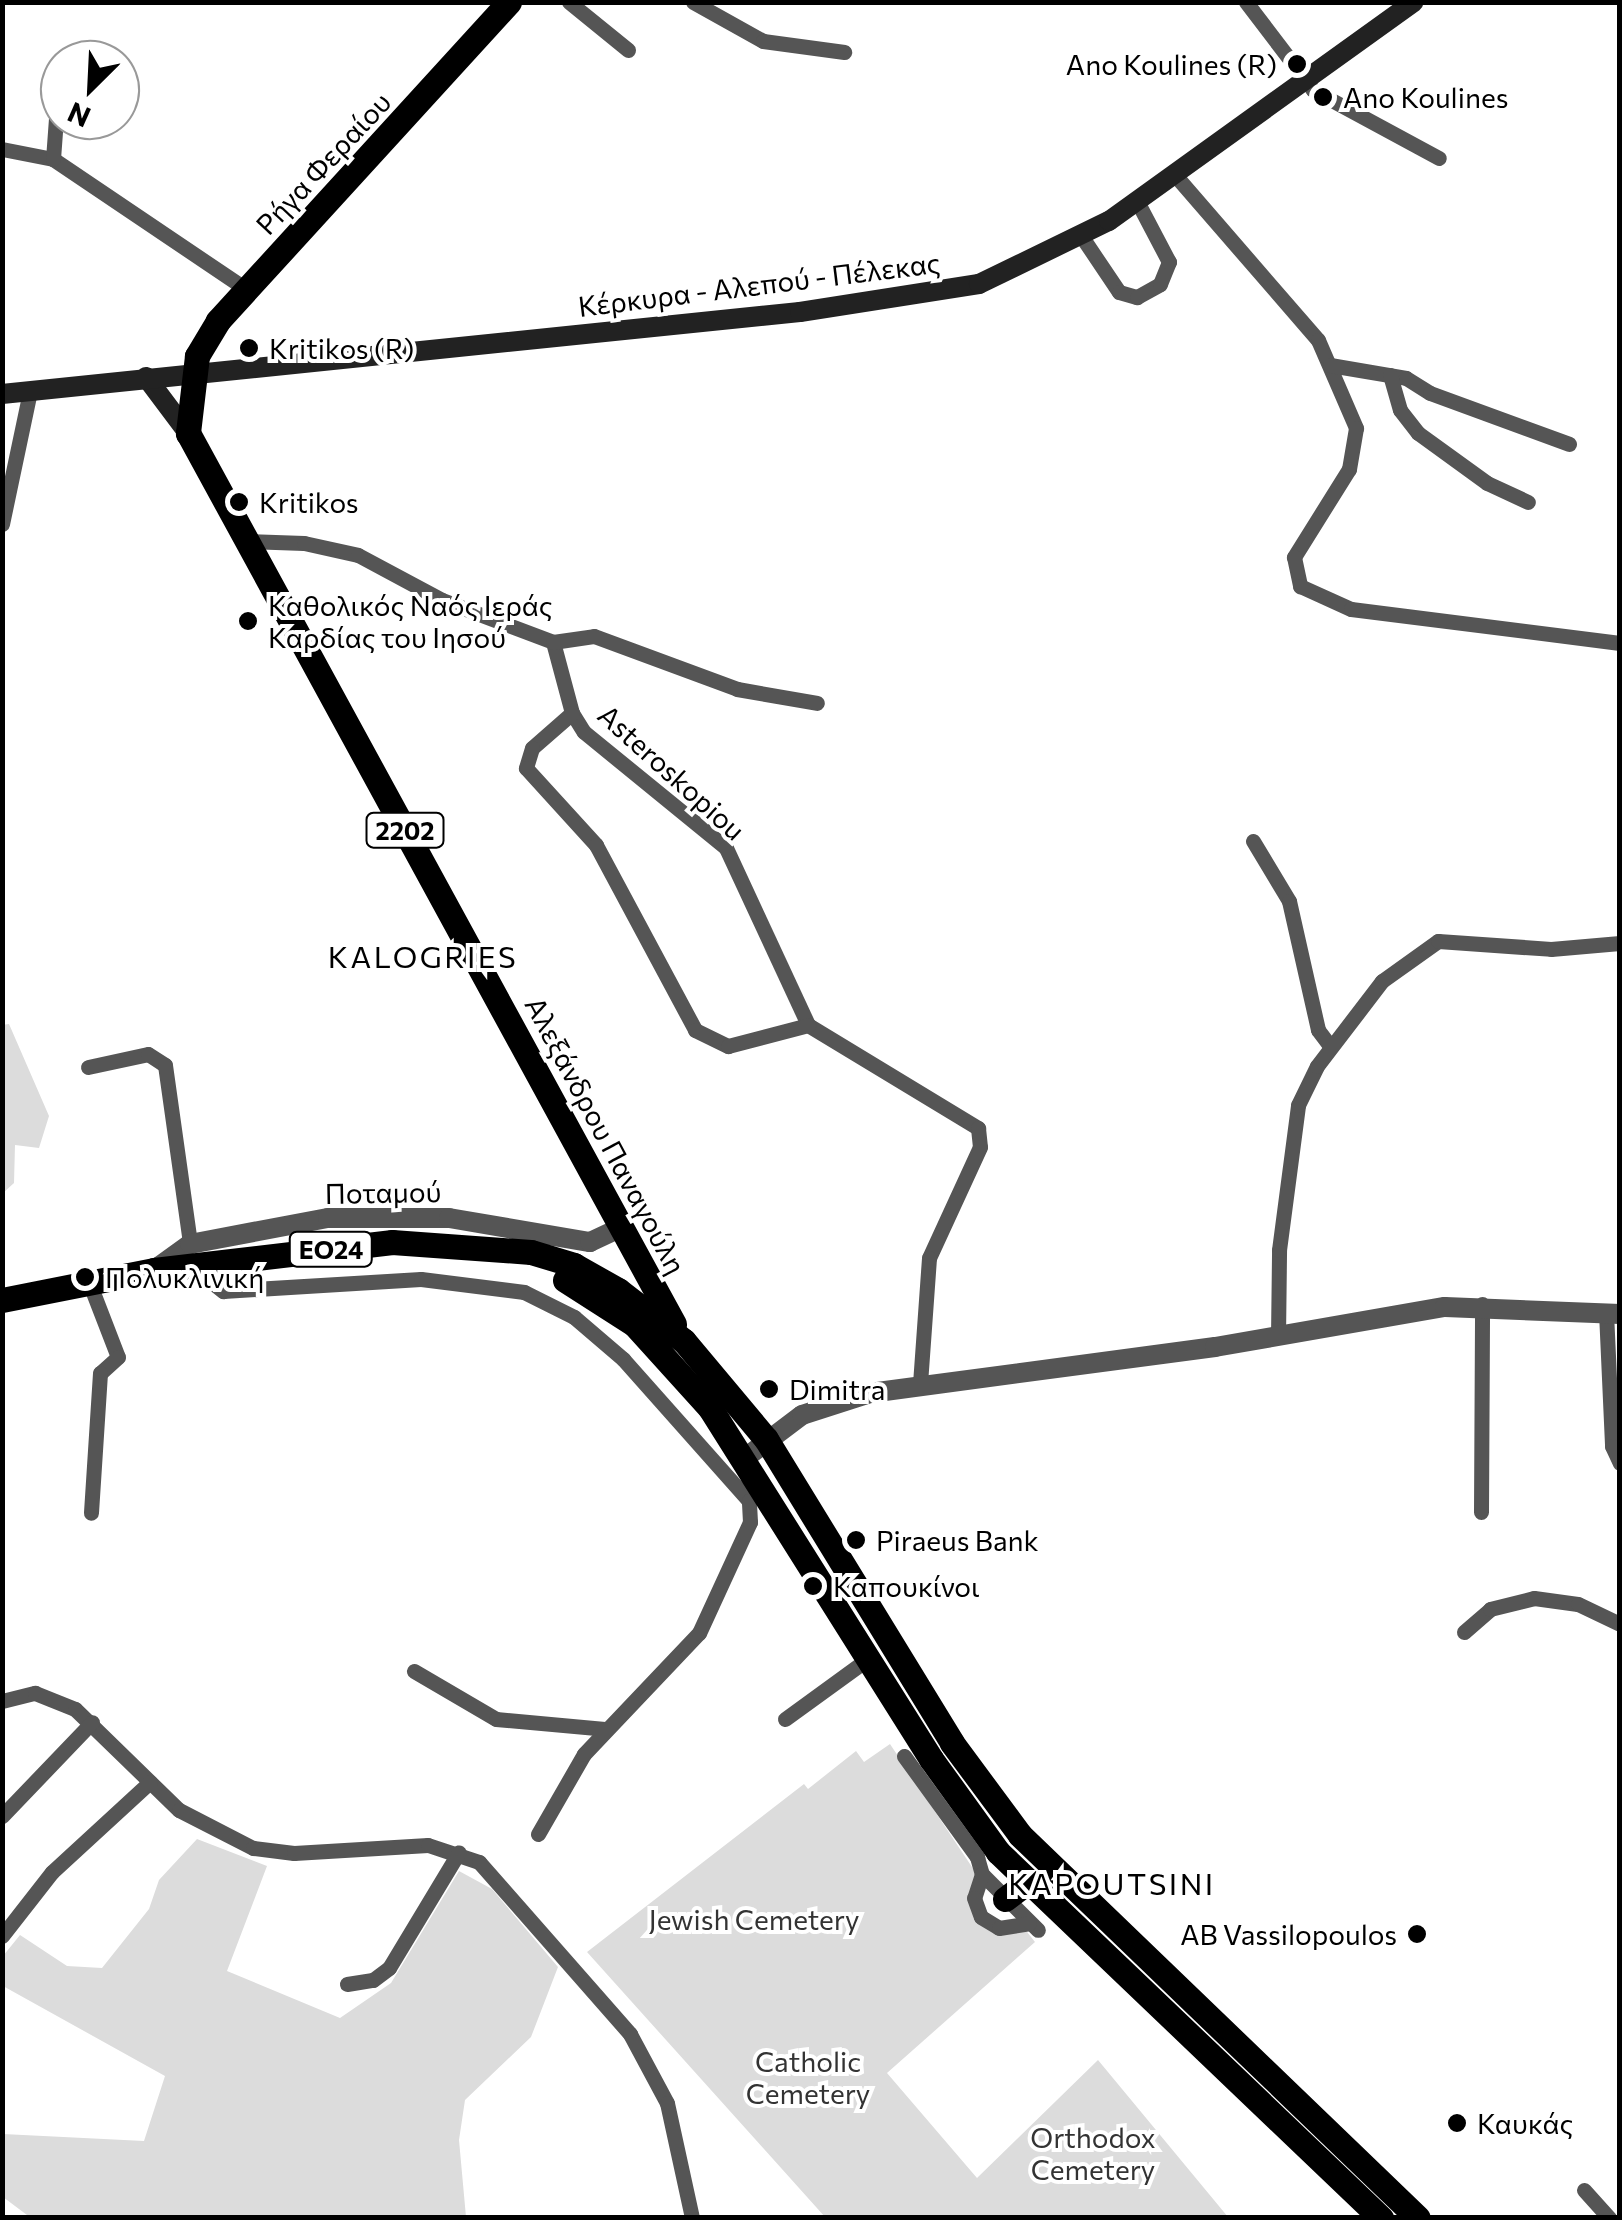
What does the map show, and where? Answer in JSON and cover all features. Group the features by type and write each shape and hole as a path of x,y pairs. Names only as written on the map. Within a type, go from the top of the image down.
{"main road":[{"name":"Ρήγα Φεραίου","path":"194,372 205,341 246,289 509,2"},
{"name":"Κέρκυρα - Αλεπού - Πέλεκας","path":"2,394 921,296 1007,274 1082,237 1137,201 1414,2"},
{"path":"188,433 194,372"},
{"name":"2202","path":"146,377 188,433"},
{"name":"Αλεξάνδρου Παναγούλη","path":"188,433 684,1341"},
{"name":"ΕΟ24","path":"2,1300 154,1270 190,1255 392,1242 508,1252 574,1265 684,1341 766,1440 952,1743 1020,1835 1418,2218"},
{"name":"ΕΟ24","path":"508,1252 635,1324 680,1370 745,1458 758,1496 869,1658 940,1788 1026,1882 1382,2218"},
{"path":"1005,1898 1026,1882"}],"street":[{"path":"568,2 628,50"},
{"path":"693,2 763,42 844,52"},
{"path":"1246,2 1304,81 1349,114 1439,158"},
{"path":"54,159 55,140"},
{"path":"2,149 54,159 246,289"},
{"path":"1175,175 1318,340 1358,442 1350,469 1294,557 1300,586 1351,610 1620,643"},
{"path":"1082,237 1119,292 1137,296 1160,284 1170,262 1137,201"},
{"path":"1330,365 1390,375 1569,444"},
{"path":"1390,375 1400,410 1418,433 1487,483 1528,502"},
{"path":"2,524 30,391"},
{"path":"247,541 304,543 358,555 442,600 552,642 594,636 738,689 817,703"},
{"name":"Asteroskopiou","path":"552,642 572,713 600,748 726,848 808,1025"},
{"path":"572,713 532,748 526,768 596,846 696,1030 728,1046 808,1025 962,1114 981,1134 929,1258 920,1385"},
{"path":"1253,841 1289,901 1318,1030 1330,1047"},
{"path":"1278,1337 1279,1250 1302,1090 1382,981 1431,943 1551,950 1618,949"},
{"path":"88,1067 148,1054 165,1065 190,1255 223,1292 421,1279 508,1287 542,1299 623,1359 758,1496 700,1633 605,1728 568,1778 538,1834"},
{"name":"Ποταμού","path":"190,1255 328,1218 450,1218 578,1242 620,1228"},
{"path":"89,1282 118,1357 100,1374 90,1513"},
{"path":"1481,1512 1482,1304"},
{"path":"745,1458 766,1440 828,1403 920,1385 1278,1337 1482,1304 1612,1313 1612,1446 1620,1463"},
{"path":"1464,1632 1490,1609 1534,1598 1578,1604 1620,1624"},
{"path":"786,1720 869,1658"},
{"path":"414,1671 496,1719 605,1728"},
{"path":"2,1701 45,1694 92,1722 193,1820 253,1848 294,1853 428,1845 459,1852 497,1875 630,2034 667,2103 692,2218"},
{"path":"2,1816 92,1722"},
{"path":"904,1756 940,1788 982,1874 1033,1927 999,1928 981,1917 974,1898 982,1874"},
{"path":"2,1936 52,1872 150,1782"},
{"path":"347,1984 373,1980 389,1968 459,1852"},
{"path":"1584,2190 1609,2218"}],"green space":[{"path":"9,1024 49,1116 39,1148 15,1145 14,1183 3,1193 2,1025"},
{"path":"890,1744 978,1876 975,1913 1024,1928 1035,1942 887,2073 977,2178 1098,2060 1228,2217 825,2217 587,1952 804,1784 808,1789 856,1751 864,1762"},
{"path":"197,1839 267,1866 227,1971 340,2018 391,1983 459,1871 492,1889 558,1967 531,2037 465,2100 459,2140 466,2217 31,2218 3,2197 3,2134 144,2141 165,2076 3,1986 3,1956 20,1935 67,1966 102,1968 149,1909 159,1880"}],"place":[{"name":"Ano Koulines (R)","path":"1297,64"},
{"name":"Ano Koulines","path":"1323,97"},
{"name":"Kritikos (R)","path":"249,348"},
{"name":"Kritikos","path":"239,502"},
{"name":"Καθολικός Ναός Ιεράς Καρδίας του Ιησού","path":"248,621"},
{"name":"Πολυκλινική","path":"85,1277"},
{"name":"Dimitra","path":"769,1389"},
{"name":"Piraeus Bank","path":"856,1540"},
{"name":"Καπουκίνοι","path":"813,1586"},
{"name":"AB Vassilopoulos","path":"1417,1934"},
{"name":"Καυκάς","path":"1457,2123"}],"district":[{"name":"KALOGRIES","path":"423,956"},
{"name":"KAPOUTSINI","path":"1112,1883"}],"park label":[{"name":"Jewish Cemetery","path":"754,1919"},
{"name":"Catholic Cemetery","path":"808,2077"},
{"name":"Orthodox Cemetery","path":"1093,2153"}]}
